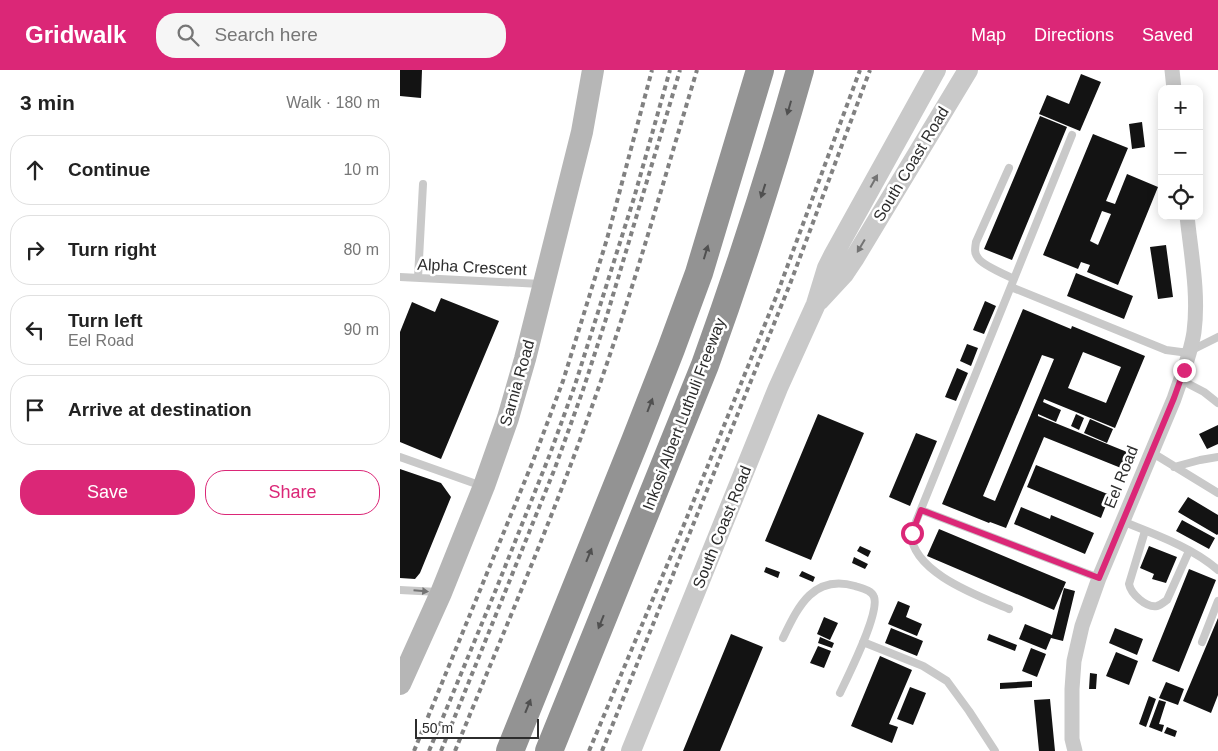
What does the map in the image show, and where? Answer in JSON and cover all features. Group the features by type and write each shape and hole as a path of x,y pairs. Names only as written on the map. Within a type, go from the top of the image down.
{"highway":[{"path":"510,751 678,332 699,273 760,70"},
{"name":"Inkosi Albert Luthuli Freeway","path":"549,751 705,365 775,154 800,70"}],"main road":[{"name":"Sarnia Road","path":"400,684 441,593 484,486 510,410 525,359 582,132 593,70"}],"street":[{"name":"South Coast Road","path":"631,751 778,388 816,304 827,268 936,70"},
{"name":"South Coast Road","path":"816,304 844,274 854,259 968,70"},
{"path":"1172,70 1174,85"},
{"name":"Eel Road","path":"1074,751 1072,739 1072,689 1077,642 1099,578 1181,380 1193,334 1196,297 1187,220"}],"lane":[{"path":"1009,609 954,584 929,567 918,553 912,541 912,531 1072,134"},
{"path":"1009,168 976,242 975,250 977,258 982,262 1014,279"},
{"path":"418,278 423,184"},
{"name":"Alpha Crescent","path":"400,277 543,284"},
{"path":"1011,287 1166,350 1188,352 1218,337"},
{"path":"1181,380 1204,392 1218,403"},
{"path":"1151,452 1218,494"},
{"path":"400,457 484,486"},
{"path":"1174,467 1218,457"},
{"path":"921,510 1099,578"},
{"path":"1122,521 1169,540 1218,570"},
{"path":"1145,530 1129,584 1132,593 1152,606 1159,606 1167,600 1189,551"},
{"path":"783,638 794,615 811,593 825,586 835,584 845,584 872,593 874,596 874,610 863,642 840,693"},
{"path":"400,590 441,593"},
{"path":"1202,642 1218,601"},
{"path":"863,642 923,666 947,682 970,712 995,751"}],"building":[{"path":"400,70 422,70 421,98 400,96"},
{"path":"1081,74 1101,82 1080,131 1039,114 1047,95 1069,104"},
{"path":"1040,116 1067,127 1012,260 984,249"},
{"path":"1142,122 1145,147 1132,149 1129,124"},
{"path":"1093,134 1128,148 1106,201 1115,204 1127,174 1158,187 1118,285 1087,272 1090,265 1081,262 1078,269 1043,255","holes":["1102,211 1111,214 1098,245 1090,241"]},
{"path":"1166,245 1173,297 1158,299 1150,247"},
{"path":"1076,273 1133,296 1124,319 1067,296"},
{"path":"441,298 499,321 441,459 400,442 400,332 412,302 435,312"},
{"path":"985,301 996,306 984,334 973,330"},
{"path":"1023,309 1071,329 1072,326 1145,356 1115,428 1044,399 1043,402 1061,410 1056,422 1038,414 1038,416 1127,452 1121,468 1044,437 1006,528 942,504","holes":["1083,352 1121,367 1106,403 1068,388","1042,355 1054,359 995,501 983,496"]},
{"path":"967,344 978,348 971,366 960,361"},
{"path":"957,368 968,373 956,401 945,397"},
{"path":"818,414 864,433 811,560 765,541"},
{"path":"1076,414 1084,418 1079,430 1071,426"},
{"path":"1090,419 1113,429 1107,443 1084,433"},
{"path":"1218,425 1218,444 1207,449 1199,434"},
{"path":"916,433 937,441 910,506 889,497"},
{"path":"1036,465 1110,495 1101,518 1027,487"},
{"path":"400,469 441,483 451,497 420,573 415,579 400,578"},
{"path":"1188,497 1218,515 1217,535 1178,512"},
{"path":"1021,507 1050,519 1051,515 1094,533 1085,554 1014,524"},
{"path":"1182,520 1215,538 1209,549 1176,531"},
{"path":"939,529 1066,582 1054,610 927,556"},
{"path":"860,546 871,551 868,557 857,551"},
{"path":"1149,546 1177,557 1166,583 1152,579 1154,574 1140,568"},
{"path":"854,557 868,564 865,569 852,563"},
{"path":"766,567 780,572 778,578 764,572"},
{"path":"1189,569 1216,580 1179,672 1152,661"},
{"path":"802,571 815,577 813,582 799,576"},
{"path":"1064,588 1075,591 1063,641 1051,638 1046,650 1019,639 1025,624 1052,635"},
{"path":"898,601 910,606 906,617 922,624 917,636 888,624"},
{"path":"824,617 838,623 830,640 817,634"},
{"path":"1218,618 1218,695 1211,713 1183,701"},
{"path":"891,628 923,641 917,656 885,643"},
{"path":"1115,628 1143,639 1137,655 1109,643"},
{"path":"731,634 763,647 720,751 683,751"},
{"path":"989,634 1017,645 1015,651 987,640"},
{"path":"820,637 834,643 832,648 818,643"},
{"path":"818,646 831,651 824,668 810,663"},
{"path":"1031,648 1046,654 1037,677 1022,671"},
{"path":"1116,652 1138,661 1129,685 1106,676"},
{"path":"880,656 912,670 889,724 898,727 892,743 851,726"},
{"path":"1090,673 1097,674 1096,689 1089,689"},
{"path":"1032,681 1032,687 1000,689 1000,683"},
{"path":"1166,682 1184,689 1178,705 1159,698"},
{"path":"910,687 926,693 913,725 897,719"},
{"path":"1149,696 1156,699 1146,727 1139,724"},
{"path":"1050,699 1055,751 1039,751 1034,700"},
{"path":"1159,700 1166,702 1159,724 1164,725 1162,732 1149,727"},
{"path":"1167,727 1177,731 1175,737 1164,733"}],"railway":[{"path":"414,751 533,461 563,381 607,239 652,70"},
{"path":"429,751 497,587 550,454 575,385 634,198 670,70"},
{"path":"441,751 555,468 583,390 680,70"},
{"path":"455,751 546,530 596,395 636,274 697,70"},
{"path":"589,751 681,532 776,297 860,70"},
{"path":"602,751 790,284 870,70"}],"route":[{"path":"912,533 921,510 1099,578 1184,370"}]}
